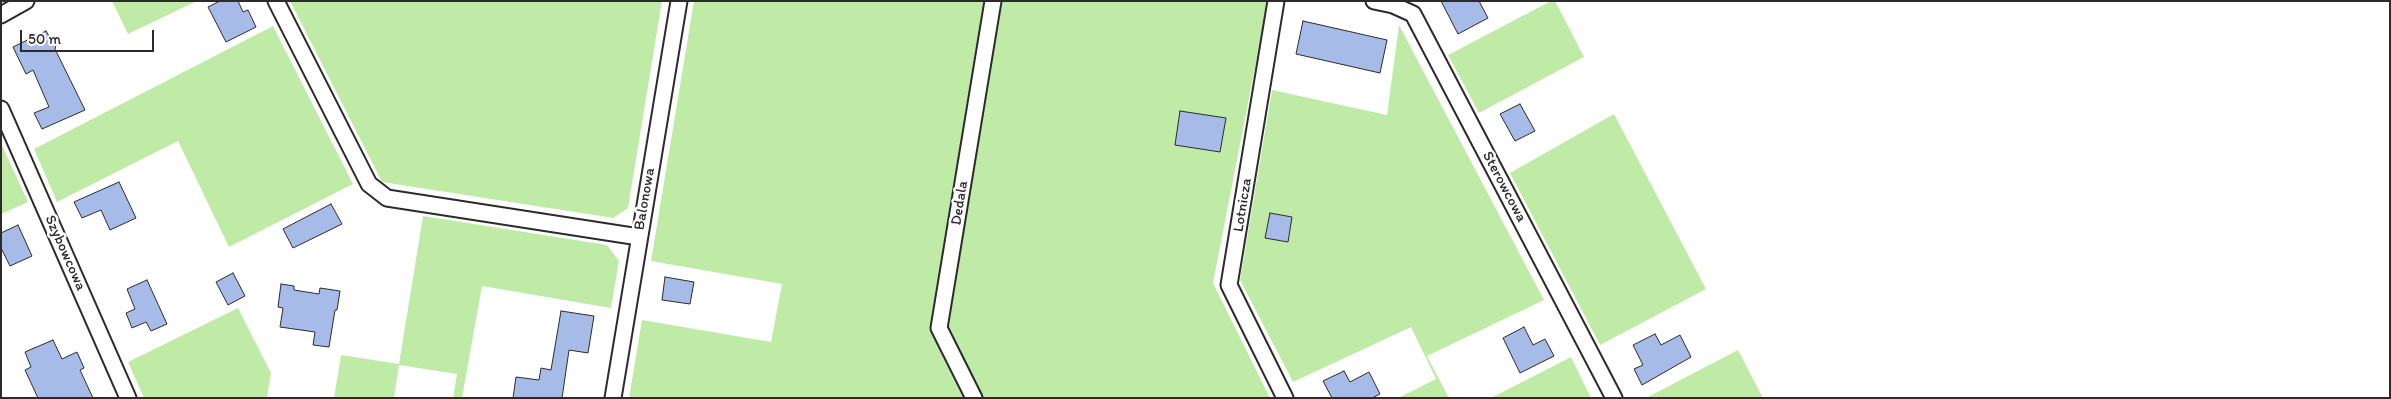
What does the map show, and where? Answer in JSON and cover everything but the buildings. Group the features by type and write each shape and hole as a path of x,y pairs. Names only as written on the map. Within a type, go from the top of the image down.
{"street":[{"path":"1,15 26,1"},
{"path":"276,1 369,184 387,198 639,237"},
{"name":"Balonowa","path":"613,398 679,1"},
{"name":"Dedala","path":"974,398 939,328 993,1"},
{"name":"Lotnicza","path":"1276,1 1230,285 1285,398"},
{"name":"Sterowcowa","path":"1374,1 1393,5 1414,14 1614,398"},
{"name":"Szybowcowa","path":"1,109 128,398"}],"green space":[{"path":"112,1 197,1 128,34"},
{"path":"290,1 662,1 628,208 613,218 382,182"},
{"path":"694,1 985,1 932,331 965,398 629,398 642,320 771,342 782,284 651,261"},
{"path":"1002,1 1268,1 1213,283 1270,398 983,398 949,334 947,318"},
{"path":"1551,1 1555,1 1584,57 1479,113 1448,55"},
{"path":"1399,25 1544,300 1427,356 1449,398 1398,398 1436,379 1411,327 1293,382 1240,280 1272,90 1387,115"},
{"path":"273,26 353,184 229,247 178,141 57,202 34,149"},
{"path":"1614,114 1706,289 1600,345 1510,173"},
{"path":"1,143 28,202 1,214"},
{"path":"423,216 607,245 619,261 611,308 482,286 462,398 453,398 457,374 399,365 394,398 334,398 341,355 399,364"},
{"path":"238,308 271,373 267,398 144,398 128,362"},
{"path":"1738,350 1763,398 1646,398"},
{"path":"1571,357 1591,398 1491,398"}]}
